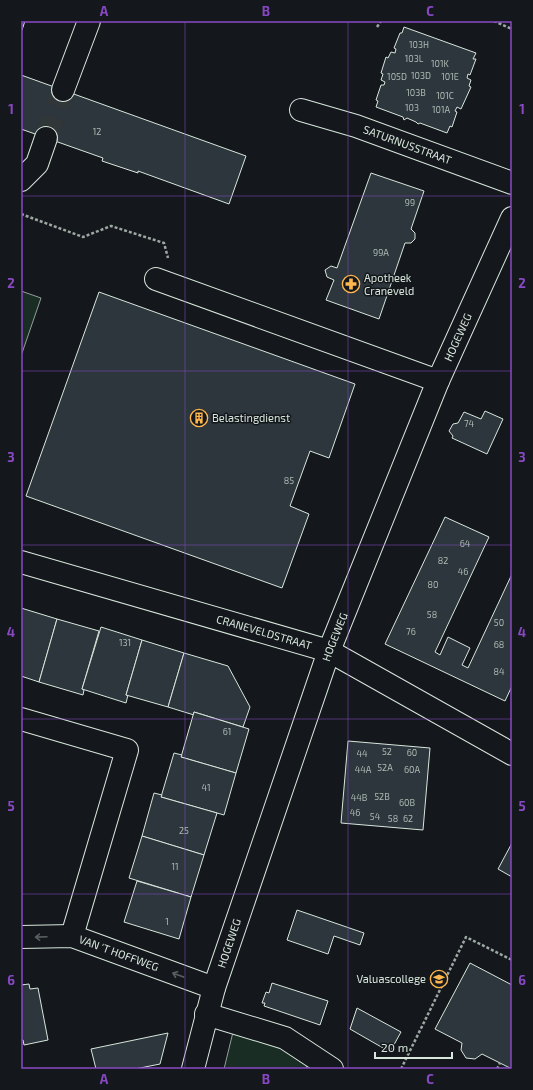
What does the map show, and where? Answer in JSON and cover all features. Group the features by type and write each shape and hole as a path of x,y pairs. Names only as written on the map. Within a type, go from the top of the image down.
{"street":[{"path":"63,90 89,21"},
{"name":"SATURNUSSTRAAT","path":"301,110 356,126 512,183"},
{"path":"21,180 37,164 46,138"},
{"name":"HOGEWEG","path":"193,1069 206,1014 214,988 329,652 438,381 512,218"},
{"path":"166,282 438,381"},
{"name":"CRANEVELDSTRAAT","path":"21,562 329,652 512,754"},
{"path":"21,719 127,750 72,936"},
{"name":"VAN 'T HOFFWEG","path":"21,937 72,936 214,988"},
{"path":"206,1014 285,1038 332,1069"}],"path":[{"path":"378,27 381,21"},
{"path":"494,21 512,29"},
{"path":"21,214 83,237 111,226 164,243 166,282"},
{"path":"401,1069 466,937 512,960"},
{"path":"497,1069 500,1063"}],"green space":[{"path":"21,291 41,298 21,356"},
{"path":"233,1032 281,1046 308,1063 306,1069 224,1069"}],"building":[{"path":"21,21 25,21 21,33"},
{"path":"404,27 476,53 473,59 476,59 470,75 468,74 467,78 471,80 469,86 471,87 461,109 457,107 455,111 457,112 452,127 450,126 447,133 420,123 418,124 407,118 404,120 403,117 376,107 378,101 376,100 381,85 384,85 385,82 381,80 383,74 381,73 386,57 388,58 391,52 395,53 396,49 394,48"},
{"path":"21,75 246,156 229,204 138,171 138,173 102,161 103,158 21,129"},
{"path":"371,173 424,191 411,229 415,233 415,239 411,243 405,243 379,319 326,300 334,280 327,277 325,270 331,266 337,268"},
{"name":"Belastingdienst","path":"99,292 355,384 329,458 310,451 290,506 309,514 282,588 26,496"},
{"path":"485,411 503,419 487,454 452,438 453,436 449,431 453,424 458,423 464,412 481,419"},
{"path":"445,517 489,537 435,652 440,655 448,637 470,648 462,665 468,668 512,574 512,686 505,701 385,644"},
{"path":"21,608 57,619 39,682 21,676"},
{"path":"57,619 99,631 82,689 84,690 83,695 39,682"},
{"path":"101,627 142,640 126,695 128,695 126,703 82,689"},
{"path":"142,640 184,653 168,707 126,695"},
{"path":"184,653 228,666 250,707 243,727 194,712 194,715 168,707"},
{"path":"194,712 249,729 236,773 181,757"},
{"path":"348,741 430,748 423,830 341,823"},
{"path":"174,753 182,755 181,757 236,773 224,815 161,797"},
{"path":"154,793 162,795 161,797 217,813 204,855 142,836"},
{"path":"142,836 204,855 191,897 129,878"},
{"path":"512,843 512,877 498,869"},
{"path":"137,881 191,897 179,939 124,922"},
{"path":"297,910 364,933 360,945 334,936 328,954 287,940"},
{"path":"470,963 512,985 512,1069 482,1054 475,1059 466,1058 461,1050 462,1043 435,1029"},
{"path":"272,983 328,1001 320,1025 264,1006 265,1003 262,1003 266,992 269,993"},
{"path":"29,984 30,989 38,988 48,1040 24,1045 23,1040 21,1040 21,985"},
{"path":"357,1008 401,1032 390,1052 350,1029"},
{"path":"168,1033 160,1064 135,1069 96,1069 91,1049"}],"tunnel":[{"path":"46,138 63,90"}],"place":[{"name":"Apotheek Craneveld","path":"351,284"},
{"name":"Belastingdienst","path":"199,418"},
{"name":"Valuascollege","path":"439,979"}]}
